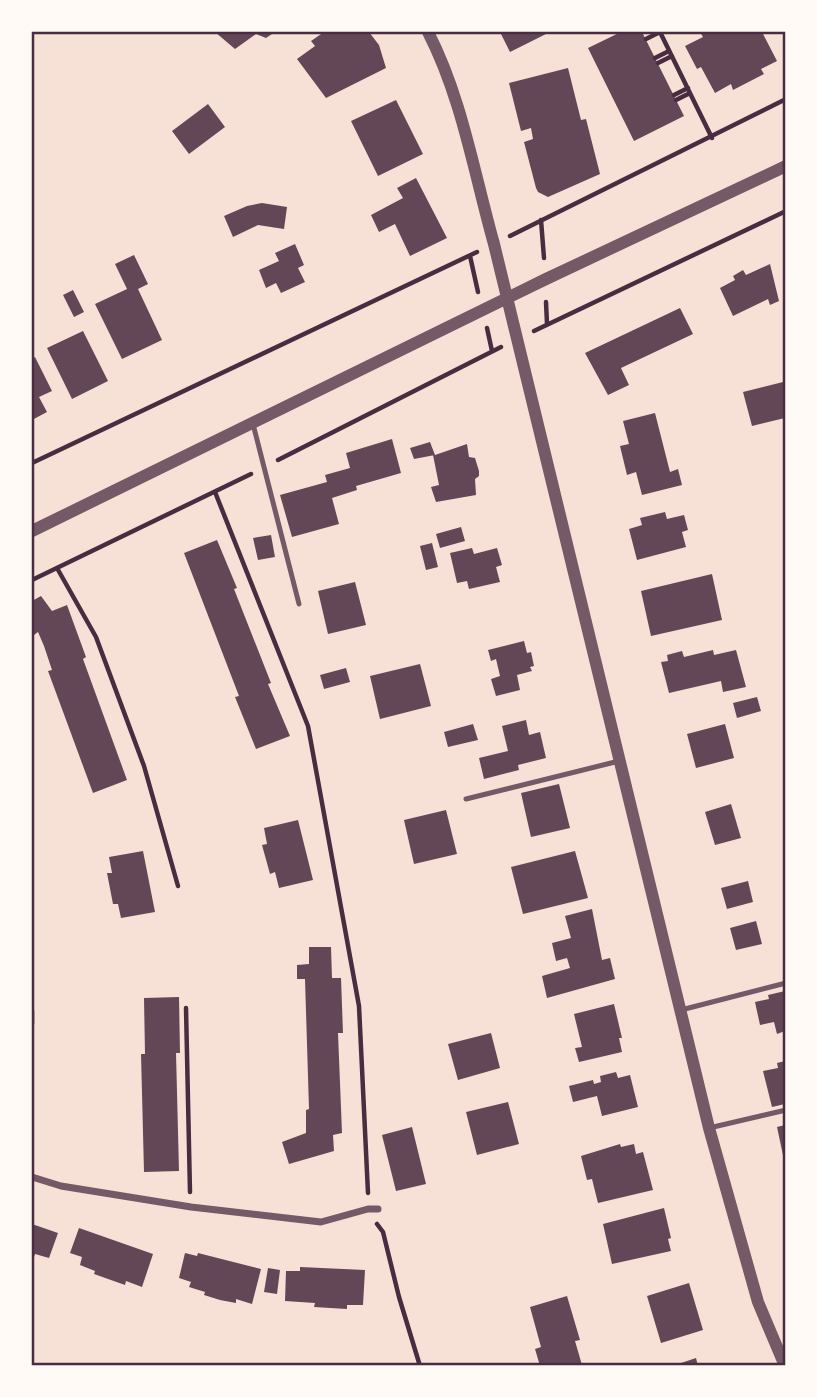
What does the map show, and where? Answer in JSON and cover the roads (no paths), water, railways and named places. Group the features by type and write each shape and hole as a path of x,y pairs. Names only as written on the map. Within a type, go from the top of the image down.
{"street":[{"path":"428,32 444,64 456,101 508,298 709,1128 758,1302 785,1366"},
{"path":"32,531 252,421 786,166"},
{"path":"32,1177 61,1186 191,1207 321,1222 368,1209 378,1209"}],"lane":[{"path":"252,421 299,604"},
{"path":"466,799 619,761"},
{"path":"681,1010 786,984"},
{"path":"709,1128 786,1110"}]}
